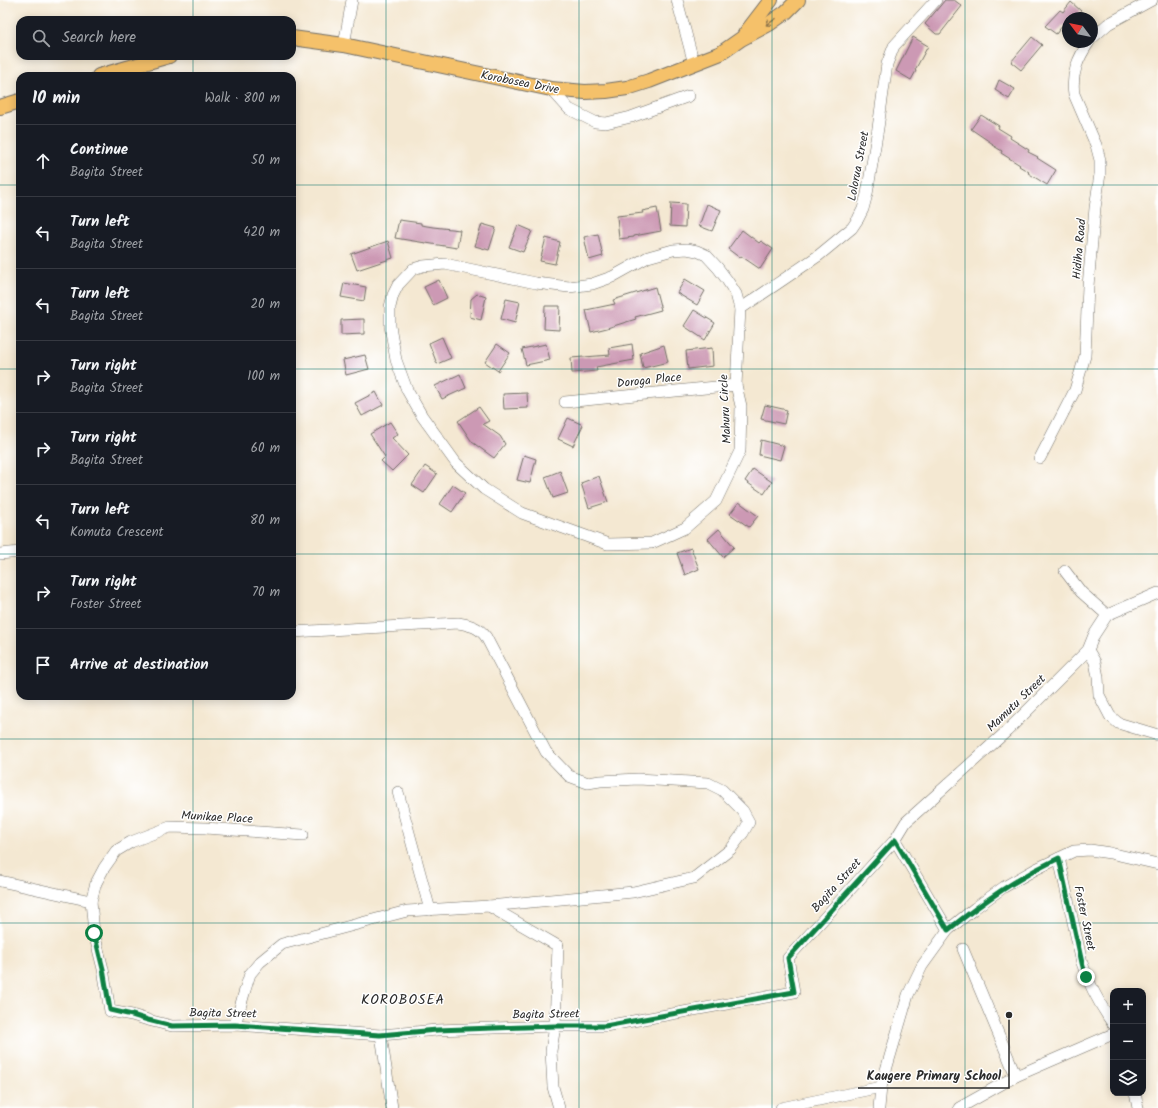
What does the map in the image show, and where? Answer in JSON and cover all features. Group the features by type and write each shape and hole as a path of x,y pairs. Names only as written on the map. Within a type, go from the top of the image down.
{"main road":[{"name":"Korobosea Drive","path":"741,39 771,0"},
{"name":"Korobosea Drive","path":"296,39 344,45 551,89 585,92 627,88 721,53 741,39 769,24 786,12 798,0"},
{"path":"115,72 156,60"},
{"path":"0,107 16,102"}],"street":[{"path":"344,45 352,0"},
{"path":"677,0 694,64"},
{"name":"Lolorua Street","path":"740,309 818,256 852,228 858,219 863,209 867,194 887,64 894,46 936,0"},
{"path":"1098,33 1108,24 1152,0"},
{"name":"Hidiha Road","path":"1040,458 1075,390 1085,356 1088,286 1100,174 1100,160 1096,145 1074,94 1072,85 1076,63 1085,48"},
{"path":"551,89 569,109 595,122 606,124 631,117 689,96"},
{"name":"Mahuru Circle","path":"688,249 697,251 706,255 718,268 728,280 736,294 740,309 736,385 741,406 740,450 716,501 685,528 652,543 608,544 522,512 484,489 456,464 422,416 407,390 396,360 390,326 390,307 398,285 413,269 423,266 445,264 453,265 536,283 568,287 592,284 612,277 648,257 673,250 688,249"},
{"name":"Doroga Place","path":"565,402 736,385"},
{"path":"0,554 16,552"},
{"path":"1065,571 1081,592 1107,615 1158,593"},
{"name":"Mamutu Street","path":"895,840 906,822 1007,731 1088,650 1094,635 1107,615"},
{"path":"235,1025 250,974 260,962 282,944 408,911 489,906 633,892 694,878 731,849 743,834 749,822 743,811 722,790 708,783 638,779 588,783 569,776 546,752 486,637 482,631 469,624 458,623 296,632"},
{"path":"1088,650 1095,662 1099,695 1110,716 1118,723 1158,735"},
{"path":"398,792 430,910"},
{"name":"Munikae Place","path":"91,901 96,883 116,851 131,842 170,827 303,835"},
{"path":"895,840 948,930"},
{"name":"Bagita Street","path":"91,901 94,933 103,969 110,1010 172,1026 235,1025 380,1035 437,1030 605,1026 794,992 788,958 895,840"},
{"path":"879,1108 881,1087 908,995 922,966 948,930 1004,887 1036,869 1074,851 1090,850 1110,852 1158,864"},
{"name":"Foster Street","path":"1059,858 1086,977 1110,1020"},
{"path":"0,881 91,901"},
{"path":"489,906 558,946 555,1026 551,1051 553,1087 559,1108"},
{"path":"962,949 1016,1076"},
{"path":"380,1035 392,1108"},
{"path":"960,1108 1016,1076 1110,1035"},
{"path":"781,1108 881,1087"},
{"path":"1136,1096 1138,1108"}],"building":[{"path":"945,0 954,0 962,6 940,34 936,34 925,24"},
{"path":"1071,2 1081,11 1080,12 1063,12"},
{"path":"1060,10 1063,12 1062,26 1056,34 1045,26"},
{"path":"913,37 928,46 911,80 896,71"},
{"path":"1032,37 1042,45 1021,70 1011,62"},
{"path":"999,80 1015,89 1009,99 995,90"},
{"path":"981,115 999,126 998,128 1011,136 1010,138 1029,150 1028,152 1038,157 1037,158 1056,170 1047,185 1028,173 1029,172 1019,166 1020,165 1001,153 1002,151 992,145 993,144 971,129"},
{"path":"671,203 686,204 685,227 670,226"},
{"path":"707,204 721,210 712,231 699,226"},
{"path":"657,208 661,231 619,239 617,216 643,213 642,211"},
{"path":"399,220 421,223 421,225 433,227 460,230 457,248 395,238"},
{"path":"482,224 496,228 489,250 475,246"},
{"path":"518,225 532,231 523,252 509,247"},
{"path":"742,230 759,243 761,241 773,249 760,269 741,256 740,258 728,249"},
{"path":"598,234 603,256 589,260 584,237"},
{"path":"546,238 560,242 555,264 540,261"},
{"path":"388,241 393,258 357,270 351,254"},
{"path":"685,279 705,291 697,305 677,293"},
{"path":"439,280 447,298 433,305 424,287"},
{"path":"344,283 366,287 364,301 341,297"},
{"path":"655,287 661,310 591,332 586,310 615,304 613,300"},
{"path":"477,294 486,297 481,320 470,317 471,299"},
{"path":"506,299 520,302 515,323 501,319"},
{"path":"545,306 560,306 559,330 544,329"},
{"path":"694,310 715,323 705,340 684,326"},
{"path":"364,319 364,334 341,335 341,320"},
{"path":"442,337 451,358 437,364 429,343"},
{"path":"497,344 510,353 498,371 485,362"},
{"path":"546,344 550,360 526,365 522,349"},
{"path":"632,344 634,360 596,367 597,371 572,373 571,358 610,355 609,348"},
{"path":"664,345 668,362 643,368 640,353"},
{"path":"712,348 713,366 688,369 686,351"},
{"path":"365,355 369,369 346,375 343,360"},
{"path":"460,374 466,388 442,399 435,386"},
{"path":"376,392 383,405 362,416 355,403"},
{"path":"527,393 528,408 504,409 503,394"},
{"path":"765,405 787,410 784,424 761,419"},
{"path":"479,407 489,421 483,424 500,436 505,444 494,458 472,442 458,421"},
{"path":"568,418 583,425 573,446 558,439"},
{"path":"390,422 398,434 392,438 408,455 392,471 381,461 385,457 370,434"},
{"path":"761,440 784,446 780,460 759,455"},
{"path":"524,455 536,459 530,483 517,480"},
{"path":"425,466 437,474 424,493 412,485"},
{"path":"753,469 772,482 764,494 745,481"},
{"path":"560,471 568,493 553,498 545,477"},
{"path":"599,476 608,502 589,508 581,483"},
{"path":"453,485 465,493 452,512 440,504"},
{"path":"739,502 758,516 749,527 730,514"},
{"path":"719,529 734,547 723,557 708,539"},
{"path":"691,548 699,569 685,575 677,553"}],"place":[{"name":"Kaugere Primary School","path":"1009,1015"}],"district":[{"name":"KOROBOSEA","path":"403,999"}],"route":[{"path":"94,933 103,969 110,1010 172,1026 235,1025 380,1035 437,1030 605,1026 794,992 788,958 895,840 948,930 1004,887 1059,858 1086,977"}]}
